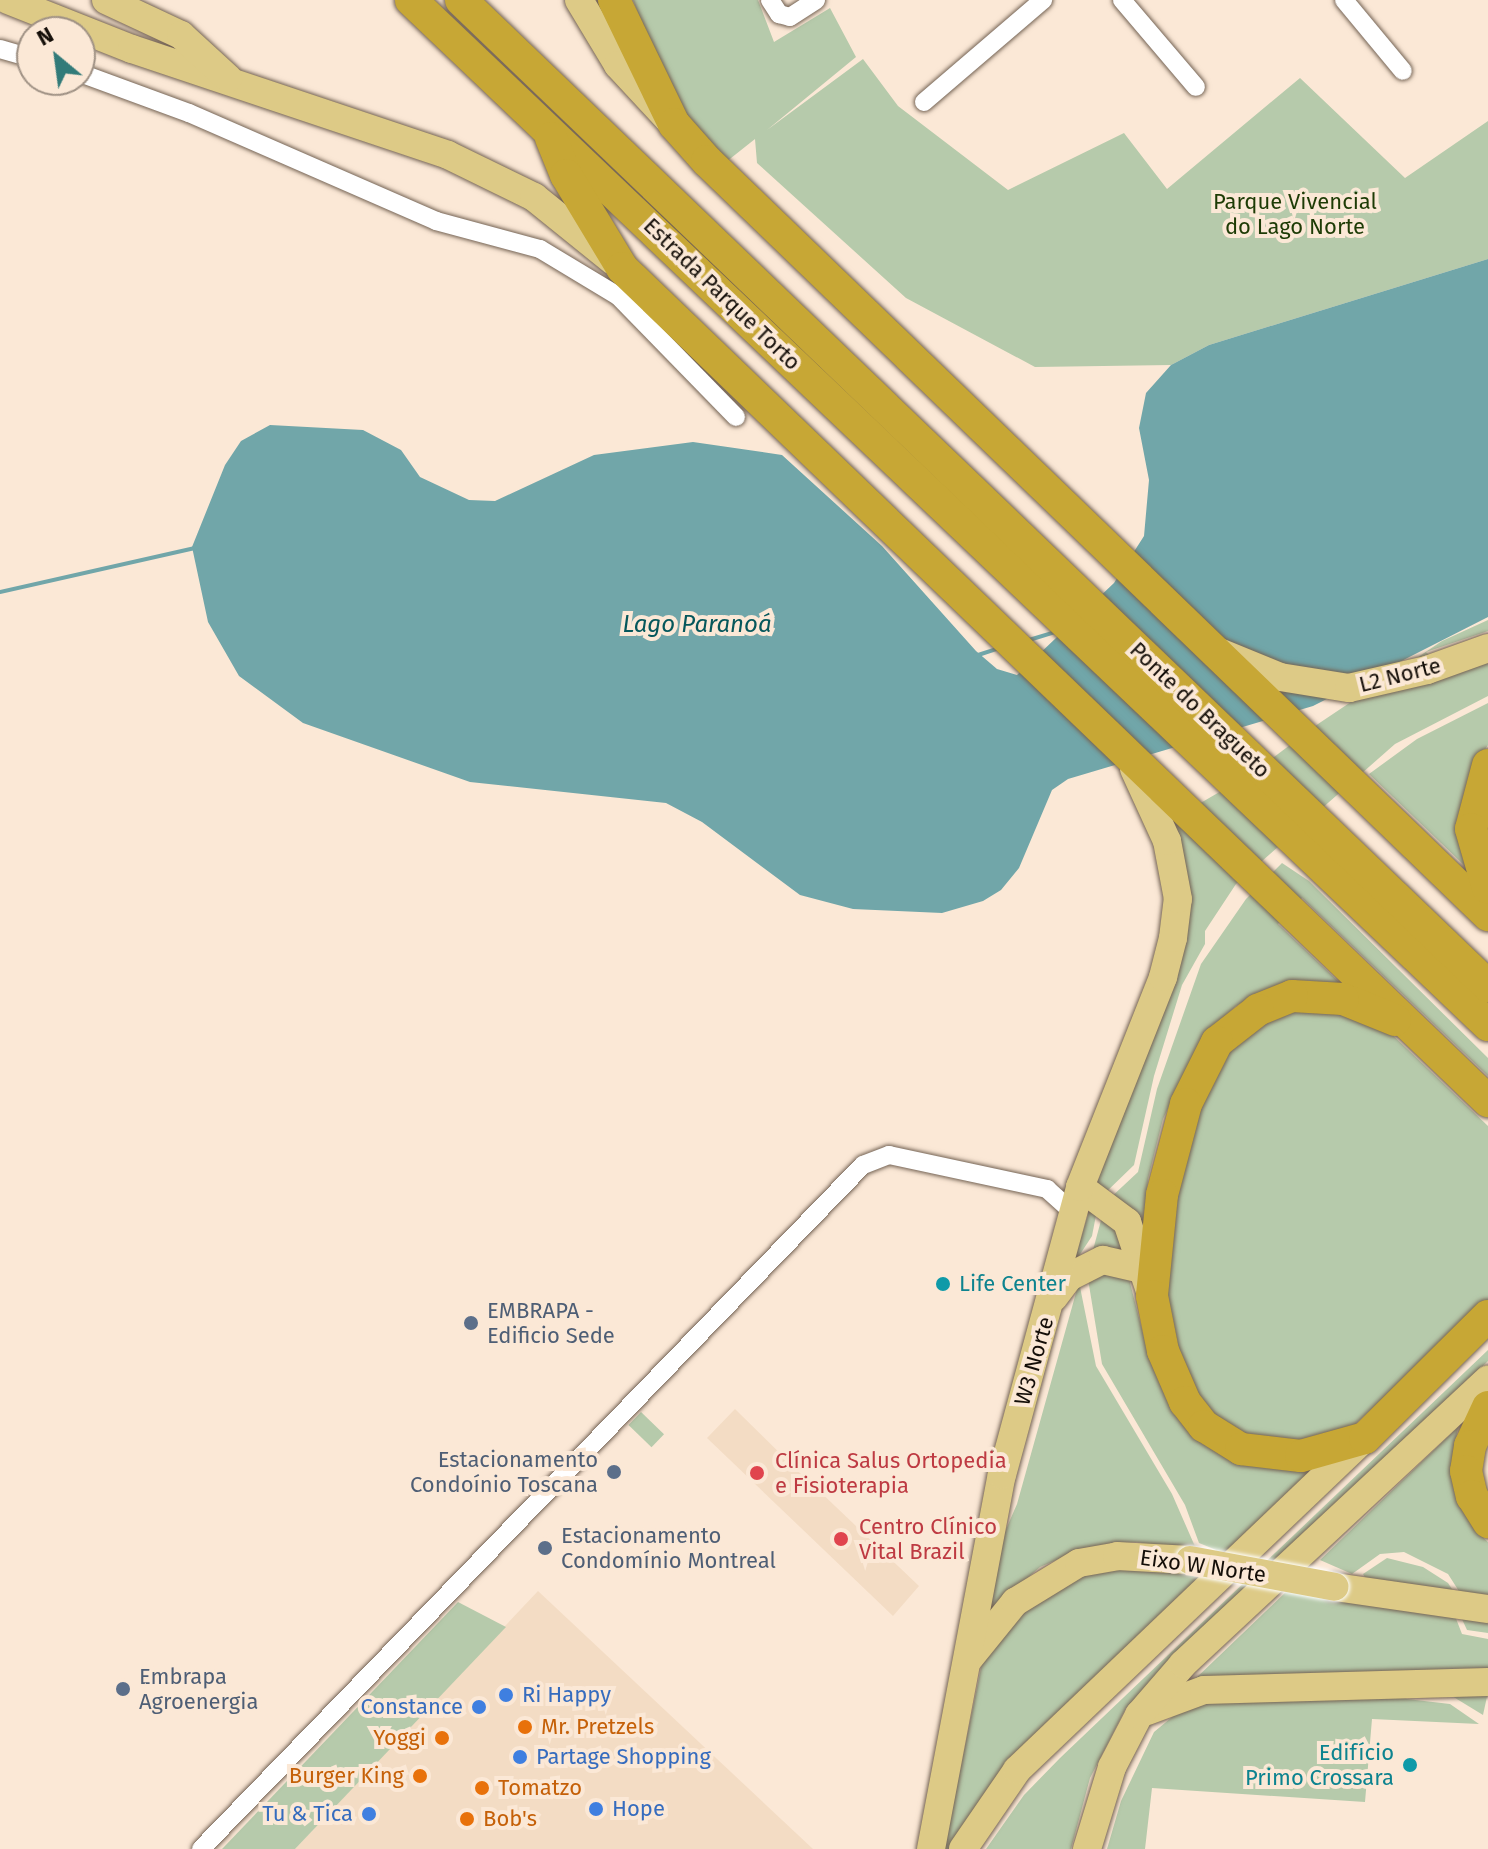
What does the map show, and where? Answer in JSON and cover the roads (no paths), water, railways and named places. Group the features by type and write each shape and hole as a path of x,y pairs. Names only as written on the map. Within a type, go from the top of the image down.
{"highway":[{"name":"Estrada Parque Torto","path":"411,0 1041,580"},
{"name":"Estrada Parque Torto","path":"461,0 1041,580"},
{"path":"614,0 674,124 1488,915"},
{"path":"547,128 566,175 622,268 1126,753 1291,907 1488,1101"},
{"name":"Ponte do Bragueto","path":"1041,580 1347,851 1488,986"},
{"name":"Ponte do Bragueto","path":"1041,580 1323,871 1488,1025"},
{"path":"1488,765 1471,829 1488,888"},
{"path":"1414,1029 1343,999 1308,995 1275,1001 1226,1032 1196,1078 1162,1195 1147,1282 1163,1351 1185,1402 1226,1442 1259,1455 1301,1456 1365,1438 1488,1316"},
{"path":"1486,1523 1466,1471 1470,1446 1488,1407"}],"main road":[{"path":"8,0 49,16"},
{"path":"36,0 56,16"},
{"path":"106,0 181,35 230,80"},
{"path":"579,0 627,77 674,124"},
{"path":"96,33 413,142 487,173 534,197 622,268"},
{"name":"L2 Norte","path":"1219,652 1280,677 1349,688 1427,670 1484,649"},
{"name":"W3 Norte","path":"931,1849 961,1671 1002,1475 1077,1200 1163,977 1178,899 1153,802 1126,753"},
{"path":"1077,1200 1127,1222 1147,1282"},
{"path":"1049,1305 1082,1268 1103,1260 1147,1282"},
{"path":"1087,1849 1112,1767 1139,1715 1183,1664 1488,1380"},
{"path":"963,1849 1017,1770 1365,1438"},
{"name":"Eixo W Norte","path":"961,1671 996,1621 1047,1578 1079,1563 1117,1556 1190,1560 1335,1587 1488,1609"},
{"path":"1139,1715 1171,1698 1204,1690 1488,1682"}],"street":[{"path":"770,0 785,17 795,16 816,0"},
{"path":"924,102 1043,0"},
{"path":"1122,0 1196,87"},
{"path":"1344,0 1403,71"},
{"path":"96,79 189,113 436,221 540,249 618,296 736,417"},
{"path":"201,1849 863,1165 889,1155 1047,1189 1077,1200"},
{"path":"1047,1189 1077,1200"}],"water":[{"name":"Lago Paranoá","path":"1488,259 1488,617 1313,706 1068,779 1052,790 1019,868 1001,890 983,901 942,913 853,909 800,895 702,822 666,803 470,782 303,723 239,676 208,622 192,547 225,465 241,441 270,425 363,430 401,450 420,477 469,500 495,501 594,455 693,442 782,455 882,546 976,651 997,669 1017,675 1114,583 1144,536 1149,480 1139,428 1146,393 1171,365 1209,345"}],"waterway":[{"path":"0,592 196,548"},
{"path":"1029,640 1055,632"},
{"path":"975,656 997,649"}],"place":[{"name":"Life Center","path":"943,1284"},
{"name":"EMBRAPA - Edificio Sede","path":"471,1323"},
{"name":"Estacionamento Condoínio Toscana","path":"614,1472"},
{"name":"Clínica Salus Ortopedia e Fisioterapia","path":"757,1473"},
{"name":"Centro Clínico Vital Brazil","path":"841,1539"},
{"name":"Estacionamento Condomínio Montreal","path":"545,1548"},
{"name":"Embrapa Agroenergia","path":"123,1689"},
{"name":"Ri Happy","path":"506,1695"},
{"name":"Constance","path":"479,1707"},
{"name":"Mr. Pretzels","path":"525,1727"},
{"name":"Yoggi","path":"442,1738"},
{"name":"Partage Shopping","path":"520,1757"},
{"name":"Edifício Primo Crossara","path":"1410,1765"},
{"name":"Burger King","path":"420,1776"},
{"name":"Tomatzo","path":"482,1788"},
{"name":"Hope","path":"596,1809"},
{"name":"Tu & Tica","path":"369,1814"},
{"name":"Bob's","path":"467,1819"}],"park label":[{"name":"Parque Vivencial do Lago Norte","path":"1295,214"}]}
